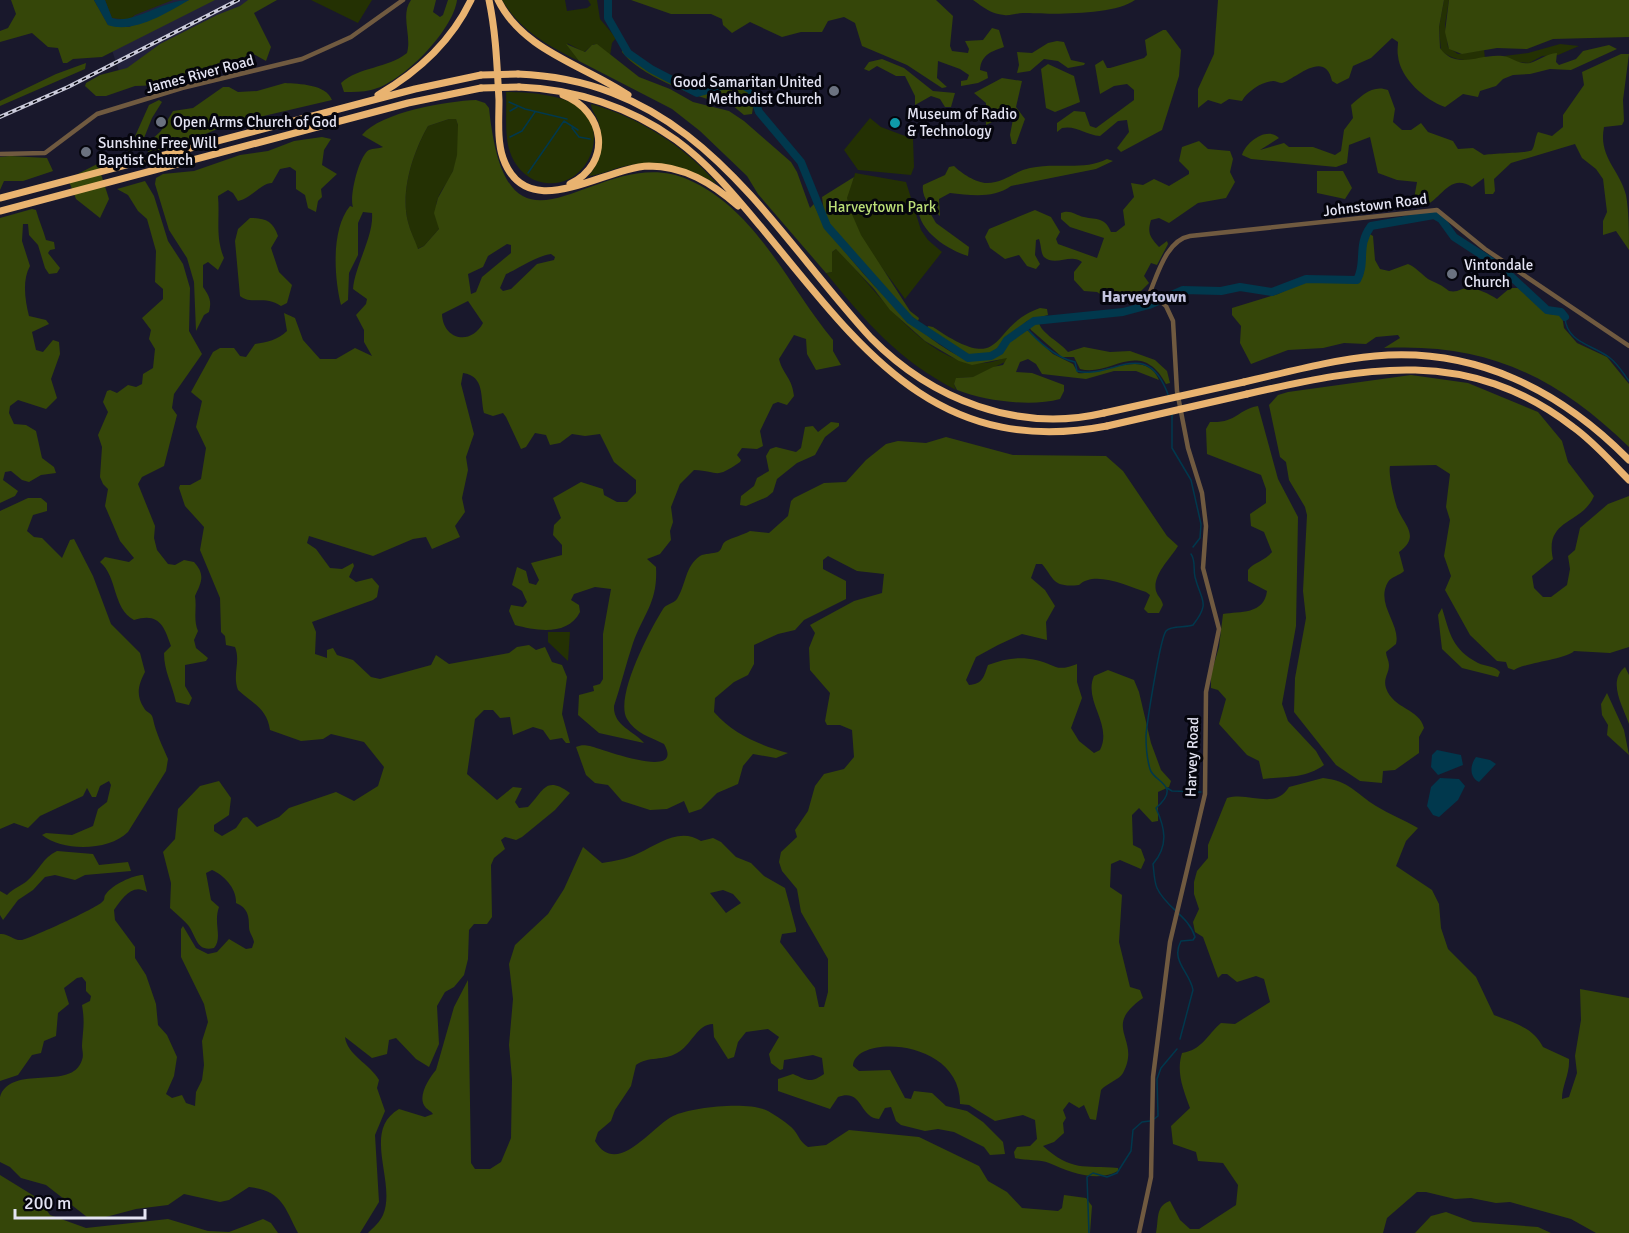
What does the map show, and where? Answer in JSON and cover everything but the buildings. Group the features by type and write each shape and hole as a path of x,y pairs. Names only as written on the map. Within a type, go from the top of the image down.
{"highway":[{"path":"365,101 401,82 430,58 455,27 471,0"},
{"path":"491,0 500,51 506,155 512,167 524,180 543,188 556,188 574,182 589,170 595,159 599,140 594,120 585,107 571,98 546,89"},
{"path":"491,0 496,43 501,151 509,170 518,180 534,189 554,192 632,168 667,167 710,183 753,218"},
{"path":"498,0 513,24 536,44 610,84 680,127 716,158 860,327 892,359 918,378 961,401 1006,414 1052,419 1104,413 1375,356 1421,355 1462,361 1520,379 1557,399 1595,428 1629,460"},
{"path":"0,198 365,101 481,75 518,74 585,84 640,104"},
{"path":"0,212 439,96 481,88 546,89 608,104 664,132 701,161 871,356 928,398 972,418 1018,429 1066,431 1107,426 1343,374 1374,370 1420,369 1461,375 1515,392 1550,411 1589,440 1629,480"}],"street":[{"name":"James River Road","path":"0,154 49,152 97,114 182,88 302,59 351,37 403,0"},
{"name":"Johnstown Road","path":"1149,292 1173,243 1184,237 1362,220 1434,210 1445,213 1485,249 1629,346"},
{"name":"Harvey Road","path":"1139,1233 1151,1177 1154,1068 1176,911 1205,795 1206,692 1219,625 1204,574 1205,513 1177,392 1173,321 1163,304 1149,292"}],"shaded area":[{"path":"95,0 276,0 122,80"}],"green space":[{"path":"11,0 94,0 108,25 129,27 189,0 215,0 102,57 73,59 63,63 58,48 48,47 32,33 0,42 0,31 8,28 16,14"},
{"path":"105,0 173,0 135,15 129,20 112,18"},
{"path":"248,0 277,0 254,13 271,47 266,61 250,52 244,58 228,60 194,72 183,80 162,85 135,86 106,96 96,96 85,86 86,83 100,75 127,68 160,44"},
{"path":"311,0 372,0 358,23"},
{"path":"411,0 436,0 433,12 440,17 443,15 448,0 457,0 453,13 436,41 397,78 368,91 344,92 341,83 348,77 391,62 407,53 406,12"},
{"path":"502,0 565,0 567,11 587,8 591,5 588,0 597,0 600,19 616,38 612,43 610,56 594,44 584,52 567,43 579,61 526,29"},
{"path":"631,0 936,0 953,16 950,46 952,51 968,53 969,49 965,41 983,40 992,28 999,30 1004,47 985,57 980,70 987,72 988,78 978,83 961,86 961,81 967,80 969,75 938,61 937,78 947,87 942,88 907,65 862,46 855,23 844,17 828,21 822,32 801,32 782,37 750,22 732,33 723,25 722,19 711,14 671,14"},
{"path":"973,0 1135,0 1112,9 1097,11 1006,15 991,12"},
{"path":"1218,0 1444,0 1439,27 1440,48 1453,59 1461,60 1503,56 1530,63 1557,53 1556,62 1559,65 1576,59 1583,51 1609,45 1617,49 1571,70 1550,69 1513,75 1503,79 1496,86 1480,91 1478,97 1463,94 1445,107 1422,94 1408,80 1400,64 1398,42 1392,38 1371,58 1353,66 1349,78 1337,84 1332,81 1328,71 1316,66 1282,83 1273,81 1259,85 1242,101 1229,99 1221,104 1208,100 1198,108 1198,89 1214,54"},
{"path":"1444,0 1449,0 1445,25 1448,47 1458,54 1484,50 1485,58 1462,60 1441,51 1439,27"},
{"path":"1449,0 1629,0 1629,37 1553,39 1527,49 1497,48 1462,54 1449,49 1445,32"},
{"path":"1166,30 1181,50 1179,76 1162,130 1121,152 1117,148 1129,132 1127,120 1118,121 1100,136 1067,127 1057,132 1057,123 1074,111 1085,112 1090,126 1096,128 1134,100 1134,90 1127,84 1114,86 1100,94 1095,65 1103,60 1107,68 1110,68 1144,58 1147,55 1145,40"},
{"path":"1064,42 1071,60 1085,63 1084,65 1068,68 1058,61 1044,59 1030,71 1017,73 1019,65 1017,52 1032,53 1048,43"},
{"path":"566,44 585,52 592,45 597,44 639,77 670,89 693,102 729,111 744,121 791,162 810,208 814,204 839,244 884,296 909,320 956,355 974,360 992,357 1013,336 1026,329 1053,354 1073,364 1078,373 1134,364 1144,365 1152,370 1159,380 1136,371 1114,371 1086,379 1042,374 1036,364 1028,359 1020,362 1016,372 1032,373 1064,385 1060,399 1036,403 1008,402 957,390 954,384 956,378 973,377 993,367 1003,365 1007,358 972,365 959,361 925,341 890,310 874,289 836,249 832,252 832,272 826,273 758,194 747,176 700,131 672,109 579,61"},
{"path":"1560,44 1579,46 1558,55 1542,56 1529,63 1516,62 1504,56 1528,53"},
{"path":"622,46 641,66 696,95 728,87 742,88 754,100 752,114 744,115 726,100 718,102 707,99 695,95 653,76 630,60 622,52"},
{"path":"1621,54 1629,54 1623,100 1624,121 1622,125 1604,127 1603,138 1607,155 1626,195 1629,250 1616,231 1603,235 1603,221 1607,212 1603,179 1596,169 1582,158 1575,144 1511,163 1494,179 1493,194 1485,194 1484,178 1472,187 1464,183 1450,186 1427,205 1420,207 1414,199 1417,182 1397,180 1378,173 1370,137 1349,145 1347,163 1336,167 1251,159 1242,155 1252,141 1269,134 1279,138 1260,150 1284,143 1289,147 1313,147 1335,155 1341,151 1344,130 1353,118 1351,105 1368,92 1377,89 1388,90 1395,109 1393,122 1402,130 1411,130 1421,123 1428,132 1453,141 1458,149 1473,148 1484,155 1530,151 1538,132 1552,136 1563,127 1563,115 1584,85 1582,72"},
{"path":"882,59 904,68 933,91 955,93 951,107 945,107 940,99 931,96 915,105 915,96 905,76 896,76 877,66 869,71 864,69 869,62"},
{"path":"86,63 85,69 0,106 0,101 56,74"},
{"path":"1048,64 1074,76 1080,102 1055,112 1046,108 1041,69"},
{"path":"1002,78 1022,81 1016,107 1025,119 1016,144 1012,144 1010,135 1013,119 1001,109 992,122 986,125 986,103 974,93"},
{"path":"285,83 318,88 329,95 332,100 230,124 168,149 148,152 149,142 161,131 173,111 193,108 223,87 229,87 238,92 257,91"},
{"path":"506,92 532,93 559,98 574,104 586,115 593,128 594,143 590,157 581,170 569,179 554,183 537,181 520,170 508,145"},
{"path":"159,100 162,102 152,118 140,148 128,152 149,105"},
{"path":"476,100 485,103 489,108 499,162 515,191 536,200 562,197 622,177 655,172 689,180 713,193 734,210 770,251 833,340 833,351 841,365 816,370 807,354 806,339 794,335 779,359 794,396 787,405 778,402 773,404 760,431 763,446 757,449 742,448 737,455 740,462 726,471 717,473 694,470 680,484 671,507 673,522 670,531 671,540 660,554 647,559 656,567 653,599 633,643 614,706 620,723 644,743 599,733 578,715 579,695 594,691 593,686 600,684 603,679 603,634 611,589 595,587 574,594 571,600 579,605 580,612 575,620 568,625 551,630 515,625 509,611 511,605 523,607 527,602 522,591 512,585 517,567 526,571 529,583 536,585 539,580 531,563 562,555 562,545 553,535 554,525 561,518 553,498 581,482 603,489 604,495 617,502 627,502 636,493 636,480 614,462 600,434 585,436 572,434 560,443 550,445 546,435 535,433 526,447 521,449 503,413 493,416 484,413 478,383 475,378 463,373 461,384 474,434 466,457 468,470 462,498 465,512 455,526 460,537 432,549 426,537 413,539 373,556 309,536 307,543 316,549 330,568 342,569 353,563 349,577 356,582 372,578 379,586 377,597 373,600 312,622 316,632 315,654 327,658 327,650 333,648 337,655 353,660 371,677 380,679 431,665 436,655 449,664 509,653 517,647 529,645 536,650 545,647 552,662 562,665 567,677 562,714 570,743 566,743 562,738 550,740 543,730 533,727 513,735 510,717 500,718 493,710 484,710 475,719 467,774 497,800 513,787 522,788 515,802 519,808 528,807 550,785 555,785 570,793 555,810 522,837 516,840 505,837 501,840 505,849 494,858 491,865 492,917 487,924 474,924 469,930 468,959 464,975 454,987 445,992 437,1006 439,1044 429,1067 416,1059 396,1038 389,1040 387,1054 372,1058 345,1037 350,1049 379,1080 377,1088 385,1111 375,1135 379,1202 360,1233 298,1233 281,1201 269,1192 249,1187 229,1200 220,1202 184,1194 168,1205 136,1209 102,1218 87,1217 46,1185 21,1178 10,1167 0,1162 0,1097 6,1087 16,1081 55,1077 76,1069 83,1056 82,1005 90,1001 91,996 86,991 86,982 82,977 64,988 69,1004 58,1013 56,1036 44,1041 41,1053 32,1055 18,1075 0,1081 0,934 22,940 38,934 97,905 103,901 109,891 123,881 143,875 147,892 137,889 120,901 114,910 115,920 135,947 135,958 146,975 156,1004 158,1025 167,1035 177,1057 174,1076 166,1094 172,1098 182,1095 186,1103 195,1106 196,1092 202,1080 204,1065 202,1041 208,1022 204,1004 181,957 181,929 183,926 196,948 208,954 217,952 229,939 246,949 252,948 254,942 245,910 236,903 229,883 212,870 206,873 211,900 219,907 217,913 218,939 214,948 208,949 200,946 188,925 170,908 171,883 163,852 175,839 178,809 200,786 219,781 231,798 229,815 214,825 214,831 222,836 236,828 243,818 247,817 257,827 279,817 289,808 336,792 354,801 378,786 384,767 364,742 331,734 323,739 301,741 270,730 262,711 238,690 236,684 237,652 235,647 226,645 225,636 221,632 220,598 200,550 204,527 185,506 179,488 180,485 190,485 201,479 206,448 196,427 202,401 191,392 213,352 220,348 234,348 240,356 246,357 255,344 276,339 287,331 284,313 295,318 303,340 320,359 336,359 355,348 372,356 364,342 364,330 356,315 366,304 367,299 353,289 370,231 372,213 363,212 358,223 358,255 349,273 348,300 341,305 336,267 337,240 344,216 350,206 353,207 352,195 358,168 365,153 383,147 362,135 371,127 399,114 432,105","holes":["456,119 458,125 457,155 453,171 438,198 434,213 439,229 424,246 418,249 408,222 407,185 417,148 428,126","507,244 511,245 511,253 482,277 476,292 471,294 468,274 483,267 488,256","551,254 555,257 554,260 537,264 511,289 503,291 500,288 506,274","468,301 483,323 472,335 458,337 447,330 442,314"]},
{"path":"591,104 626,117 660,135 705,170 717,184 682,169 646,163 589,176 601,150 600,128"},
{"path":"870,118 881,127 913,139 914,167 911,175 858,170 844,150"},
{"path":"456,119 458,124 459,145 455,166 437,201 439,229 424,246 417,249 406,210 409,172 428,126"},
{"path":"322,137 331,139 324,150 322,165 337,174 321,189 322,197 318,201 316,212 308,208 305,195 296,189 296,171 290,167 280,169 272,183 264,185 248,197 238,201 228,190 218,196 219,235 224,258 218,270 208,262 203,265 203,287 209,298 210,308 196,331 194,282 187,258 169,230 155,184 156,178 163,174 194,171 240,155 268,151 294,141"},
{"path":"1199,141 1208,149 1230,151 1233,159 1230,172 1235,182 1226,198 1198,203 1169,223 1159,218 1151,220 1149,232 1153,240 1159,247 1167,241 1168,244 1157,265 1151,263 1144,276 1149,283 1137,295 1110,300 1097,292 1084,291 1074,280 1074,272 1082,262 1073,259 1048,260 1043,256 1039,239 1036,240 1035,255 1040,264 1036,269 1027,266 1019,255 1005,259 990,248 985,237 989,229 1035,210 1051,217 1060,232 1056,239 1058,244 1097,258 1104,238 1070,227 1061,219 1061,213 1070,212 1100,220 1109,227 1111,232 1116,232 1125,225 1123,210 1134,197 1131,183 1143,185 1154,179 1169,186 1189,174 1189,171 1179,161 1182,147"},
{"path":"0,157 47,158 53,171 23,181 4,181 0,190"},
{"path":"1107,159 1113,161 1096,169 1011,186 997,193 965,195 950,193 939,199 940,216 930,206 923,189 923,185 945,175 949,167 954,166 969,177 987,183 1040,166 1089,165"},
{"path":"101,162 101,174 109,199 100,218 76,199 68,179"},
{"path":"1317,171 1343,171 1352,188 1345,199 1317,193"},
{"name":"Harveytown Park","path":"855,173 906,182 921,230 928,240 942,252 905,299 870,252 855,226 847,199"},
{"path":"854,177 847,198 861,235 910,311 919,318 918,321 902,309 831,226 824,212 822,197"},
{"path":"145,181 154,196 168,241 183,264 190,288 189,331 202,354 174,394 172,408 177,415 164,466 142,477 138,484 155,526 154,538 157,550 168,564 175,565 184,560 194,562 201,575 195,596 198,631 194,640 196,648 208,658 206,661 185,665 185,686 192,698 189,705 176,702 164,660 164,653 171,646 163,627 155,619 134,620 127,615 118,600 106,568 100,562 105,557 129,562 134,558 120,541 105,506 108,489 100,477 102,447 98,435 108,412 103,402 107,391 117,393 128,385 136,387 142,384 143,374 153,368 155,349 149,339 151,330 142,318 163,299 163,289 155,282 156,251 147,219 138,211 128,195 117,189"},
{"path":"919,202 926,206 936,223 969,247 968,256 951,249 926,229 921,221"},
{"path":"32,209 36,210 46,240 54,242 55,249 48,253 60,268 57,273 49,274 38,245 29,235 28,224 23,224 22,241 30,266 25,284 29,316 46,320 49,324 32,332 36,350 43,352 53,340 59,342 60,354 51,379 57,398 46,409 18,400 10,406 9,413 14,424 26,425 36,431 42,458 54,467 56,473 41,475 29,482 22,480 11,471 5,472 3,480 18,491 15,496 0,503 0,218"},
{"path":"250,218 268,221 278,236 271,248 279,272 292,285 287,303 281,306 269,301 248,300 240,296 235,241 238,229"},
{"path":"1368,233 1373,236 1375,260 1380,269 1389,271 1408,264 1449,291 1472,288 1497,299 1510,288 1518,288 1549,314 1562,315 1564,328 1577,343 1607,357 1629,384 1629,447 1602,422 1547,383 1488,358 1455,351 1384,348 1400,338 1398,335 1376,337 1366,344 1344,343 1323,348 1288,350 1251,364 1240,343 1241,326 1232,315 1232,308 1278,294 1305,281 1358,283 1364,272 1364,246"},
{"path":"836,249 910,329 932,346 955,359 979,363 1004,358 1007,358 1007,361 974,377 957,378 954,384 956,390 935,378 884,339 826,273 832,272 832,252"},
{"path":"1040,308 1047,309 1048,315 1027,321 993,352 975,356 964,354 927,328 928,326 933,327 957,342 974,348 986,348 995,343 1023,316"},
{"path":"1039,323 1044,331 1068,352 1084,347 1110,352 1130,351 1155,360 1167,371 1170,383 1166,384 1156,370 1146,363 1135,361 1091,370 1080,369 1074,357 1062,357 1031,330 1029,326"},
{"path":"1411,375 1468,383 1538,412 1562,441 1568,462 1594,496 1581,512 1559,529 1554,536 1552,546 1553,559 1532,576 1534,588 1543,597 1551,597 1567,585 1570,569 1568,556 1575,550 1580,528 1608,504 1629,496 1629,647 1610,653 1574,651 1514,670 1508,668 1506,662 1497,661 1470,635 1445,590 1451,576 1444,556 1450,520 1446,507 1450,474 1436,465 1390,466 1396,503 1410,532 1410,537 1409,542 1399,552 1404,571 1388,582 1385,590 1386,606 1397,636 1396,644 1386,652 1389,665 1385,685 1389,695 1417,717 1424,728 1419,737 1419,753 1395,770 1383,771 1382,783 1360,781 1336,765 1294,712 1295,678 1306,618 1303,591 1307,515 1305,507 1289,480 1286,462 1280,457 1269,405 1278,395 1288,392"},
{"path":"1258,406 1278,479 1298,517 1296,626 1282,704 1288,721 1316,751 1324,765 1302,775 1263,779 1259,761 1247,755 1219,724 1226,699 1218,690 1211,688 1211,674 1219,647 1223,614 1256,608 1265,599 1267,591 1248,581 1248,570 1272,552 1264,532 1251,526 1250,514 1266,503 1266,489 1261,475 1207,454 1206,429 1210,422 1232,418 1245,410"},
{"path":"831,422 839,423 839,426 825,437 815,455 797,463 777,479 773,492 767,497 746,506 740,505 741,496 754,486 757,478 769,471 766,456 770,449 776,447 796,452 801,448 805,427 813,426 818,432"},
{"path":"946,437 1013,455 1106,456 1123,471 1167,536 1178,546 1157,579 1156,591 1163,605 1159,613 1148,613 1144,609 1150,595 1146,592 1102,579 1086,581 1079,585 1064,585 1055,581 1042,564 1036,564 1031,578 1045,590 1055,606 1046,622 1047,640 1022,634 998,645 976,657 966,680 969,685 977,683 982,679 988,665 1012,659 1036,660 1059,668 1077,664 1077,682 1082,698 1071,728 1079,741 1094,753 1100,750 1103,731 1092,694 1094,676 1108,670 1134,680 1151,743 1161,770 1171,781 1169,787 1158,792 1158,821 1152,822 1139,808 1132,815 1133,845 1141,849 1145,860 1141,869 1120,860 1111,864 1110,887 1122,895 1119,942 1130,987 1140,990 1143,998 1124,1017 1123,1026 1128,1061 1123,1073 1101,1090 1096,1120 1090,1119 1084,1105 1079,1108 1069,1102 1063,1110 1066,1118 1063,1123 1064,1133 1054,1142 1043,1146 1071,1164 1118,1168 1118,1171 1101,1176 1083,1175 1045,1162 1015,1158 1014,1152 1017,1147 1030,1146 1037,1139 1035,1120 1023,1115 995,1121 969,1105 960,1104 956,1082 944,1066 927,1055 907,1048 870,1049 858,1056 853,1066 859,1071 890,1070 905,1098 911,1099 914,1091 932,1093 946,1106 967,1111 983,1122 1003,1142 1005,1154 990,1155 984,1147 954,1132 938,1129 925,1131 901,1125 896,1121 891,1107 885,1108 879,1119 873,1117 852,1096 838,1097 830,1109 778,1091 778,1079 793,1074 812,1080 824,1074 822,1058 813,1055 784,1060 783,1069 780,1070 771,1063 769,1054 779,1037 768,1029 746,1032 738,1042 734,1057 728,1059 714,1037 713,1024 698,1031 677,1053 646,1060 636,1065 631,1086 615,1110 611,1121 598,1132 595,1141 604,1151 613,1154 624,1152 673,1116 693,1110 735,1106 748,1106 768,1111 791,1127 808,1147 826,1145 849,1130 919,1137 979,1166 988,1181 1007,1192 1022,1208 1058,1211 1062,1208 1064,1195 1086,1198 1092,1206 1090,1233 368,1233 382,1218 386,1202 382,1130 388,1119 399,1109 425,1117 433,1114 423,1104 423,1094 436,1070 454,1007 468,980 471,1163 475,1169 490,1169 501,1162 511,1138 512,1079 509,1045 513,999 509,964 515,945 548,914 564,889 583,847 602,863 630,857 677,836 693,837 701,841 713,838 721,842 736,857 751,863 764,876 785,888 796,932 782,934 780,942 815,988 819,1007 824,1007 828,992 828,959 801,912 797,889 782,871 779,862 781,852 797,837 795,830 808,811 815,786 824,774 844,769 854,757 852,730 840,725 827,725 825,721 830,693 810,670 809,648 815,633 810,625 854,601 882,593 884,574 857,571 828,556 823,560 823,569 846,581 846,599 804,620 795,630 778,634 754,645 754,664 748,675 734,682 715,698 714,712 730,727 748,738 788,753 776,758 753,754 743,766 738,784 717,793 701,809 689,813 684,801 667,809 650,810 622,801 608,785 595,783 586,775 576,747 590,746 639,760 663,761 668,755 664,744 639,731 627,719 624,709 625,695 650,631 664,607 677,599 695,560 702,555 718,552 726,541 750,531 769,533 788,516 791,501 794,498 824,483 846,482 866,460 886,444 898,441 926,443","holes":["723,890 733,894 741,903 726,913 710,893"]},
{"path":"28,498 41,498 47,503 47,511 33,515 27,531 34,537 42,538 62,558 70,540 74,539 93,576 111,624 140,653 145,672 140,685 141,703 152,717 168,759 166,771 128,832 110,843 98,846 73,847 51,841 42,835 46,833 72,835 93,826 98,809 107,802 111,785 109,781 100,786 96,797 92,797 87,788 83,796 40,816 28,828 14,823 0,829 0,511"},
{"path":"1442,608 1457,646 1469,658 1498,670 1500,672 1498,677 1462,668 1442,649 1438,615"},
{"path":"548,632 570,632 568,661 548,642"},
{"path":"1625,667 1629,675 1629,724 1617,687 1617,680"},
{"path":"1607,693 1624,730 1629,755 1607,735 1608,725 1602,715 1601,704"},
{"path":"1323,778 1346,785 1376,806 1418,828 1406,841 1396,866 1432,890 1439,904 1441,928 1448,949 1476,977 1494,1015 1522,1026 1539,1040 1543,1047 1569,1059 1562,1099 1569,1097 1577,1073 1575,1056 1581,1020 1580,989 1629,998 1629,1233 1596,1233 1571,1219 1510,1202 1496,1203 1471,1198 1455,1199 1417,1192 1387,1218 1383,1233 1156,1233 1158,1214 1162,1206 1170,1201 1180,1220 1190,1229 1199,1229 1236,1205 1238,1185 1223,1163 1198,1161 1196,1152 1173,1144 1171,1126 1190,1108 1181,1080 1180,1060 1182,1053 1195,1049 1221,1023 1235,1024 1270,1002 1264,979 1256,976 1237,982 1227,974 1222,974 1218,978 1203,937 1195,932 1193,922 1199,909 1194,894 1197,871 1208,858 1208,845 1227,798 1276,798 1289,787"},
{"path":"57,851 93,854 99,865 128,862 131,871 85,875 75,880 55,875 45,877 33,890 18,900 3,920 0,915 0,891 7,895 25,883 48,857"},
{"path":"0,1175 39,1199 50,1215 86,1228 168,1219 208,1231 229,1232 263,1219 271,1223 278,1233 0,1233"},
{"path":"1446,1212 1473,1222 1538,1227 1551,1233 1415,1233 1431,1216"}],"water":[{"path":"94,0 105,0 112,18 120,19 189,0 150,21 128,27 118,27 108,25"},
{"path":"1437,750 1461,755 1463,765 1438,775 1431,767 1432,755"},
{"path":"1476,757 1496,764 1479,782 1473,777 1472,771"},
{"path":"1440,778 1459,779 1465,786 1458,800 1439,817 1433,815 1427,806 1431,787"}],"waterway":[{"path":"608,0 608,18 628,53 651,69 697,93 729,84 743,85 751,90 759,112 801,162 827,226 910,320 968,358 991,356 1000,351 1007,340 1034,321 1123,312 1149,305 1183,290 1221,291 1240,287 1272,292 1306,279 1357,280 1364,240 1371,226 1434,215 1441,219 1454,237 1502,268 1547,310 1561,312 1565,317"},
{"path":"509,102 525,109 567,119"},
{"path":"510,111 517,107"},
{"path":"510,137 522,131 535,112"},
{"path":"528,173 564,121 578,130"},
{"path":"572,128 579,137 590,139"},
{"path":"1565,317 1570,333 1610,358 1629,381"},
{"path":"1025,326 1047,348 1075,362 1077,371 1091,372 1140,363 1151,368 1160,378 1169,397"},
{"path":"1172,413 1172,448 1191,480 1201,524 1200,538 1193,547"},
{"path":"1180,1039 1193,990 1179,961 1178,948 1181,941 1193,940 1195,937 1188,923 1161,895 1155,882 1153,864 1161,850 1164,836 1156,808 1164,800 1167,789 1150,769 1146,736 1163,637 1168,629 1193,625 1202,611 1203,601 1195,577 1191,554"},
{"path":"1167,788 1172,791 1201,792"},
{"path":"1154,1119 1158,1116 1157,1079 1161,1068 1177,1049"},
{"path":"1089,1233 1087,1177 1093,1173 1107,1177 1117,1173 1131,1151 1133,1130 1142,1122 1150,1121"}],"railway":[{"path":"0,117 68,87 238,0"}],"place":[{"name":"Good Samaritan United Methodist Church","path":"834,91"},
{"name":"Open Arms Church of God","path":"161,122"},
{"name":"Museum of Radio & Technology","path":"895,123"},
{"name":"Sunshine Free Will Baptist Church","path":"86,152"},
{"name":"Vintondale Church","path":"1452,274"}],"district":[{"name":"Harveytown","path":"1144,297"}]}
